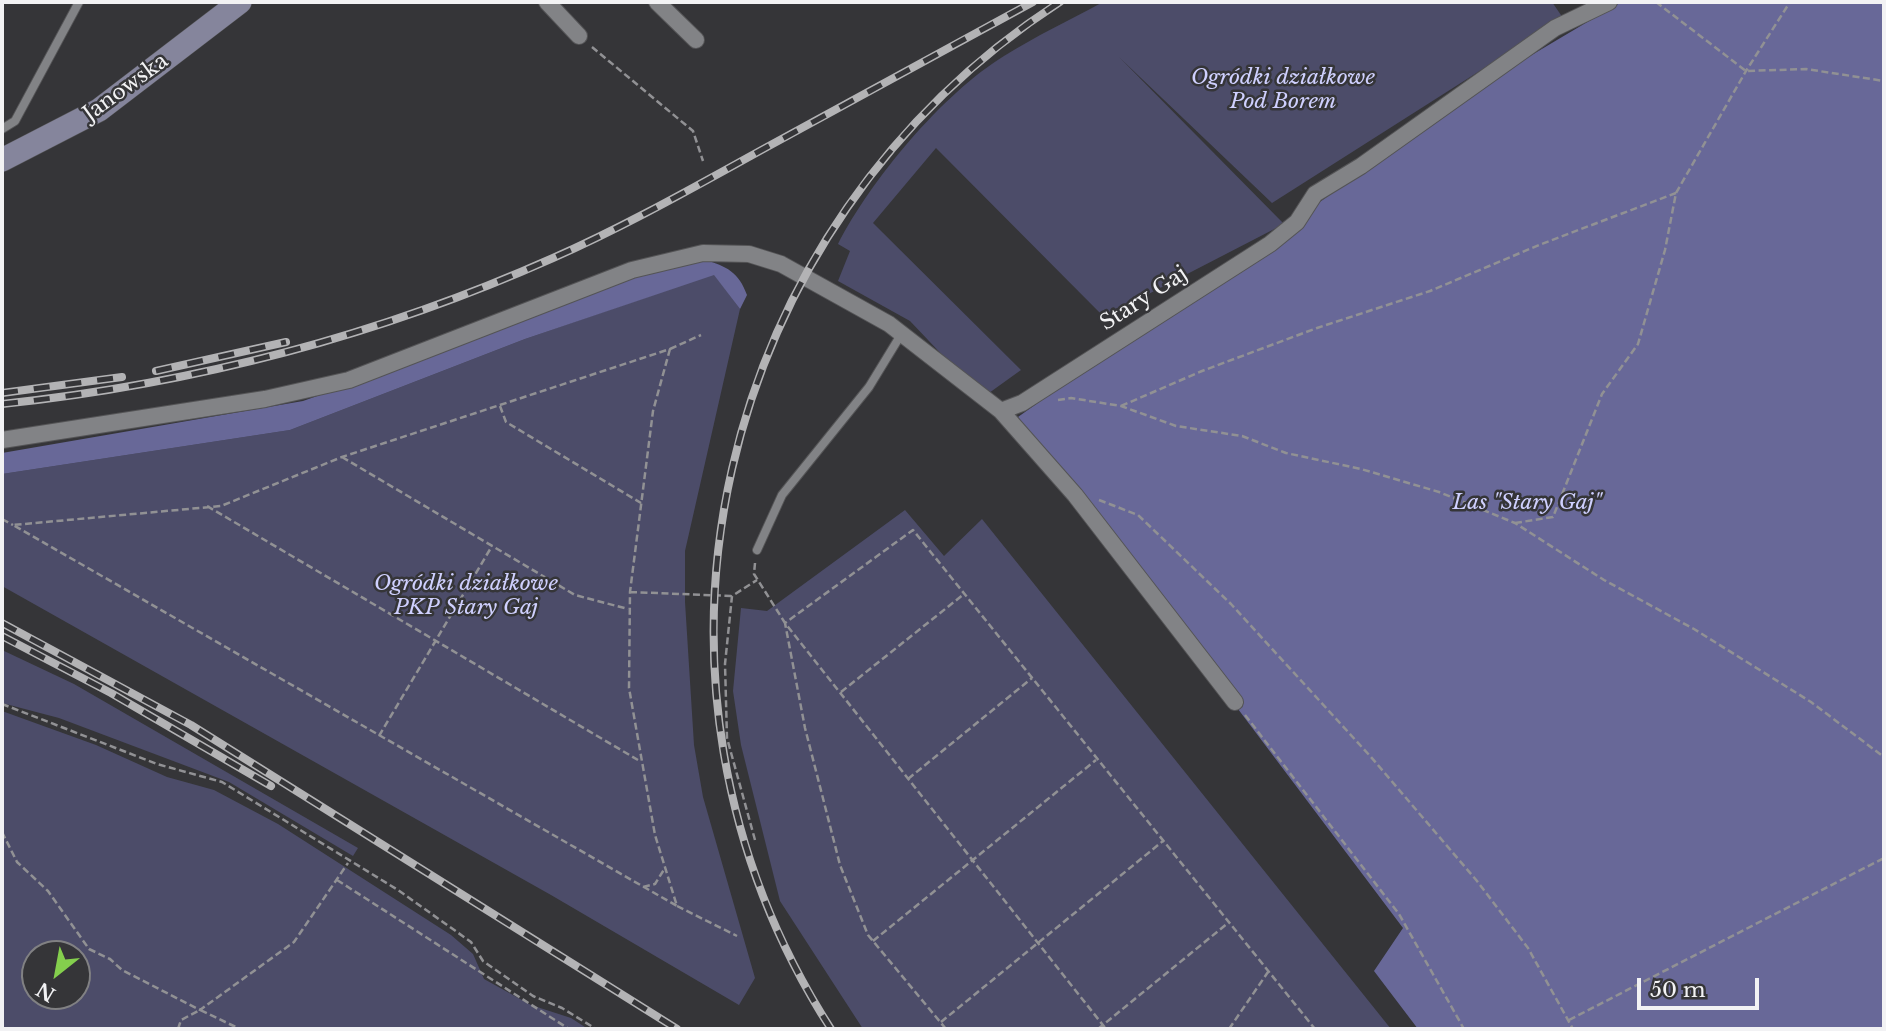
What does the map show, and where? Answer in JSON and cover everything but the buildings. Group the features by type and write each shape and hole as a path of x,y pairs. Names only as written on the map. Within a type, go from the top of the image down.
{"street":[{"name":"Janowska","path":"2,160 99,110 240,2"},
{"path":"547,2 579,36"},
{"path":"657,2 696,40"},
{"name":"Stary Gaj","path":"1001,411 1022,403 1270,244 1297,222 1315,194 1361,166 1555,28 1609,2"},
{"path":"2,440 265,399 349,380 632,270 703,253 749,254 781,264 902,333 1001,411 1075,495 1235,702"}],"lane":[{"path":"2,129 15,121 79,2"},
{"path":"757,550 782,495 869,387 902,333"}],"path":[{"path":"1656,2 1746,71 1806,69 1884,81"},
{"path":"1515,523 1553,517 1602,394 1638,344 1665,250 1676,193 1746,71 1790,2"},
{"path":"579,36 693,131 703,161"},
{"path":"1121,406 1215,366 1317,328 1430,291 1539,245 1676,193"},
{"path":"13,525 221,506 342,457 670,349 701,335"},
{"path":"670,349 653,411 630,592 629,688 655,835 677,906"},
{"path":"1022,403 1071,398 1121,406 1176,426 1242,436 1286,453 1360,469 1439,492 1515,523 1811,702 1884,757"},
{"path":"500,405 506,422 641,503"},
{"path":"342,457 575,595 629,610"},
{"path":"1075,495 1138,515 1231,604 1371,757 1477,881 1528,948 1573,1029"},
{"path":"207,506 640,761"},
{"path":"2,519 643,887 737,936"},
{"path":"785,623 913,530 1315,1029"},
{"path":"379,736 492,545"},
{"path":"757,550 754,574 785,623 1106,1029"},
{"path":"630,592 733,596 757,580"},
{"path":"840,693 964,594"},
{"path":"733,596 725,664 727,738 755,840"},
{"path":"785,623 805,728 840,865 873,941 946,1029"},
{"path":"908,779 1032,678"},
{"path":"1235,702 1399,914 1464,1029"},
{"path":"2,704 157,764 222,782 349,863 398,890 471,942 483,961 533,996 562,1008 596,1029"},
{"path":"873,941 1097,759"},
{"path":"2,832 17,862 48,891 89,949 110,959 122,970 240,1029"},
{"path":"941,1023 1163,841"},
{"path":"1569,1020 1884,858"},
{"path":"178,1029 181,1020 200,1010 294,942 349,863"},
{"path":"643,887 655,884 665,868"},
{"path":"337,880 569,1029"},
{"path":"1098,1029 1229,923"},
{"path":"1229,1029 1268,972"}],"green space":[{"name":"Ogródki działkowe Pod Borem","path":"1103,2 1552,2 1563,18 1272,203 1119,57 1284,224 1104,317 936,148 873,223 1021,370 989,393 947,360 910,321 838,281 850,251 838,244 889,166 910,140 957,92 1004,56"},
{"name":"Las \"Stary Gaj\"","path":"1621,2 1884,2 1884,1029 1418,1029 1374,971 1403,928 1018,417 1498,75"},
{"path":"705,260 736,275 747,295 740,309 714,275 525,339 290,430 2,474 2,453 303,401 436,354 639,275"},
{"name":"Ogródki działkowe PKP Stary Gaj","path":"714,274 740,309 685,551 685,602 694,745 703,797 755,978 739,1005 551,895 2,586 2,474 290,430 525,339"},
{"path":"905,510 944,556 982,519 1391,1029 863,1029 780,901 741,745 733,691 741,608 767,611"},
{"path":"2,650 74,684 358,848 353,856 229,782 59,718 2,703"},
{"path":"2,711 96,745 167,777 214,790 278,824 451,935 473,954 484,979 531,1005 571,1018 588,1029 2,1029"}],"railway":[{"path":"2,404 144,384 214,370 352,333 487,286 580,246 634,219 1033,2"},
{"path":"831,1029 762,894 724,753 714,610 732,469 777,333 847,208 942,96 1060,2"},
{"path":"156,371 286,342"},
{"path":"2,393 122,377"},
{"path":"2,623 191,725 677,1029"},
{"path":"2,636 111,693 271,786"}]}
